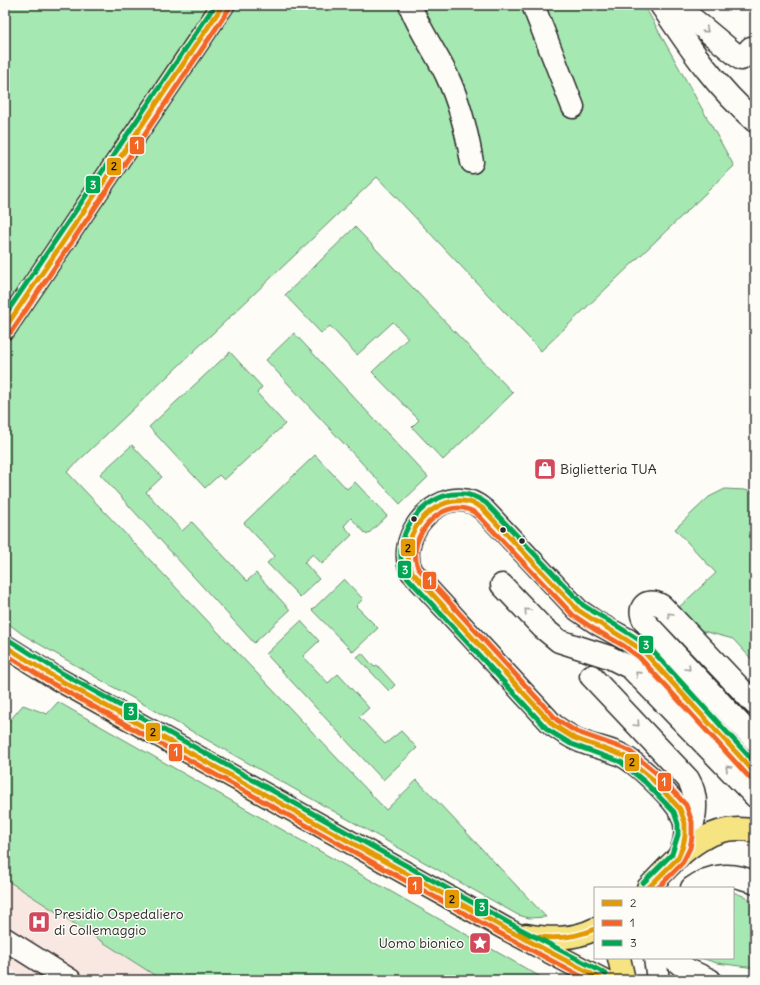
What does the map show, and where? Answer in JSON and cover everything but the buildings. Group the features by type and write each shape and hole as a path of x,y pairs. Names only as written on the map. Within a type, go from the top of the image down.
{"main road":[{"path":"5,328 223,5"},
{"path":"7,651 506,929 604,980"},
{"path":"649,887 696,842 714,833 727,830 739,829 755,831"},
{"path":"506,929 524,935 552,938 571,937 594,929"},
{"path":"619,959 624,980"}],"street":[{"path":"410,5 422,32 447,75 457,99 472,162"},
{"path":"534,5 573,107"},
{"path":"661,5 704,68 727,95 755,121"},
{"path":"676,5 741,59 751,48"},
{"path":"678,858 683,846 685,829 683,816 676,804 650,776 624,756 586,744 553,725 412,572 407,558 408,544 414,530 421,521 437,507 448,501 468,501 484,510 578,610 597,623 628,640 644,652 755,773"},
{"path":"502,585 542,627 559,641 610,658 631,668 755,796"},
{"path":"755,704 662,606 652,602 644,605 642,615 646,623 755,740"},
{"path":"591,676 686,776 691,784 695,796 694,816 686,844 678,858"},
{"path":"694,887 704,881 723,875 742,877 755,882"},
{"path":"5,939 67,979"},
{"path":"655,959 658,980"},
{"path":"674,959 686,969 710,980"}],"shaded area":[{"name":"Presidio Ospedaliero di Collemaggio","path":"5,879 162,980 27,980 5,966"}],"green space":[{"path":"5,5 644,5 734,166 541,351 377,177 67,472 386,810 417,780 546,917 529,918 518,915 106,683 22,634 5,621"},
{"path":"355,227 513,393 443,460 412,427 419,420 372,372 408,338 393,322 357,355 330,326 321,333 285,295"},
{"path":"294,333 428,477 400,504 266,360"},
{"path":"230,352 262,387 257,393 285,424 224,480 219,475 205,488 149,427"},
{"path":"132,445 162,477 146,492 182,531 192,522 247,581 256,573 290,610 254,643 100,474"},
{"path":"315,455 347,489 355,482 387,516 367,535 351,518 344,526 352,535 322,564 313,554 304,562 319,579 300,597 267,563 275,556 244,523"},
{"path":"725,489 745,490 755,493 755,663 733,639 692,628 676,610 716,573 675,529 709,497"},
{"path":"344,579 363,599 356,606 378,628 353,652 312,610"},
{"path":"301,621 319,641 303,656 328,683 338,674 369,708 359,717 385,744 401,731 417,748 383,780 266,654"},
{"path":"362,653 374,667 377,665 395,685 389,691 357,657"},
{"path":"58,702 546,980 162,980 5,879 5,726 23,705 47,714"},
{"path":"734,892 746,897 755,903 755,968 717,963 704,959 734,959"}],"transit line":[{"name":"3","path":"5,315 215,5"},
{"name":"2","path":"5,328 223,5"},
{"name":"1","path":"11,332 229,9"},
{"name":"3","path":"643,883 672,854 678,835 678,824 674,812 645,782 621,762 571,744 548,730 407,577 401,560 402,542 409,525 420,511 435,500 451,494 469,495 486,503 583,605 649,647 755,763"},
{"name":"2","path":"649,887 678,858 683,846 685,823 680,809 650,777 624,756 574,738 553,725 412,572 408,560 408,548 411,536 417,525 426,515 447,503 458,501 470,502 482,508 578,610 644,652 755,773"},
{"name":"1","path":"659,887 683,862 690,848 692,822 686,805 655,772 628,750 577,732 557,720 418,568 415,550 419,537 424,528 431,520 448,510 458,508 467,509 477,514 573,615 624,646 639,657 750,778"},
{"name":"3","path":"9,640 60,672 509,923 606,974"},
{"name":"2","path":"5,646 56,678 506,929 603,980"},
{"name":"1","path":"5,654 53,684 503,935 588,980"},
{"name":"2","path":"519,933 538,937 557,938 586,933 594,929"}],"place":[{"name":"Biglietteria TUA","path":"545,469"},
{"name":"Presidio Ospedaliero di Collemaggio","path":"39,922"},
{"name":"Uomo bionico","path":"480,943"}]}
